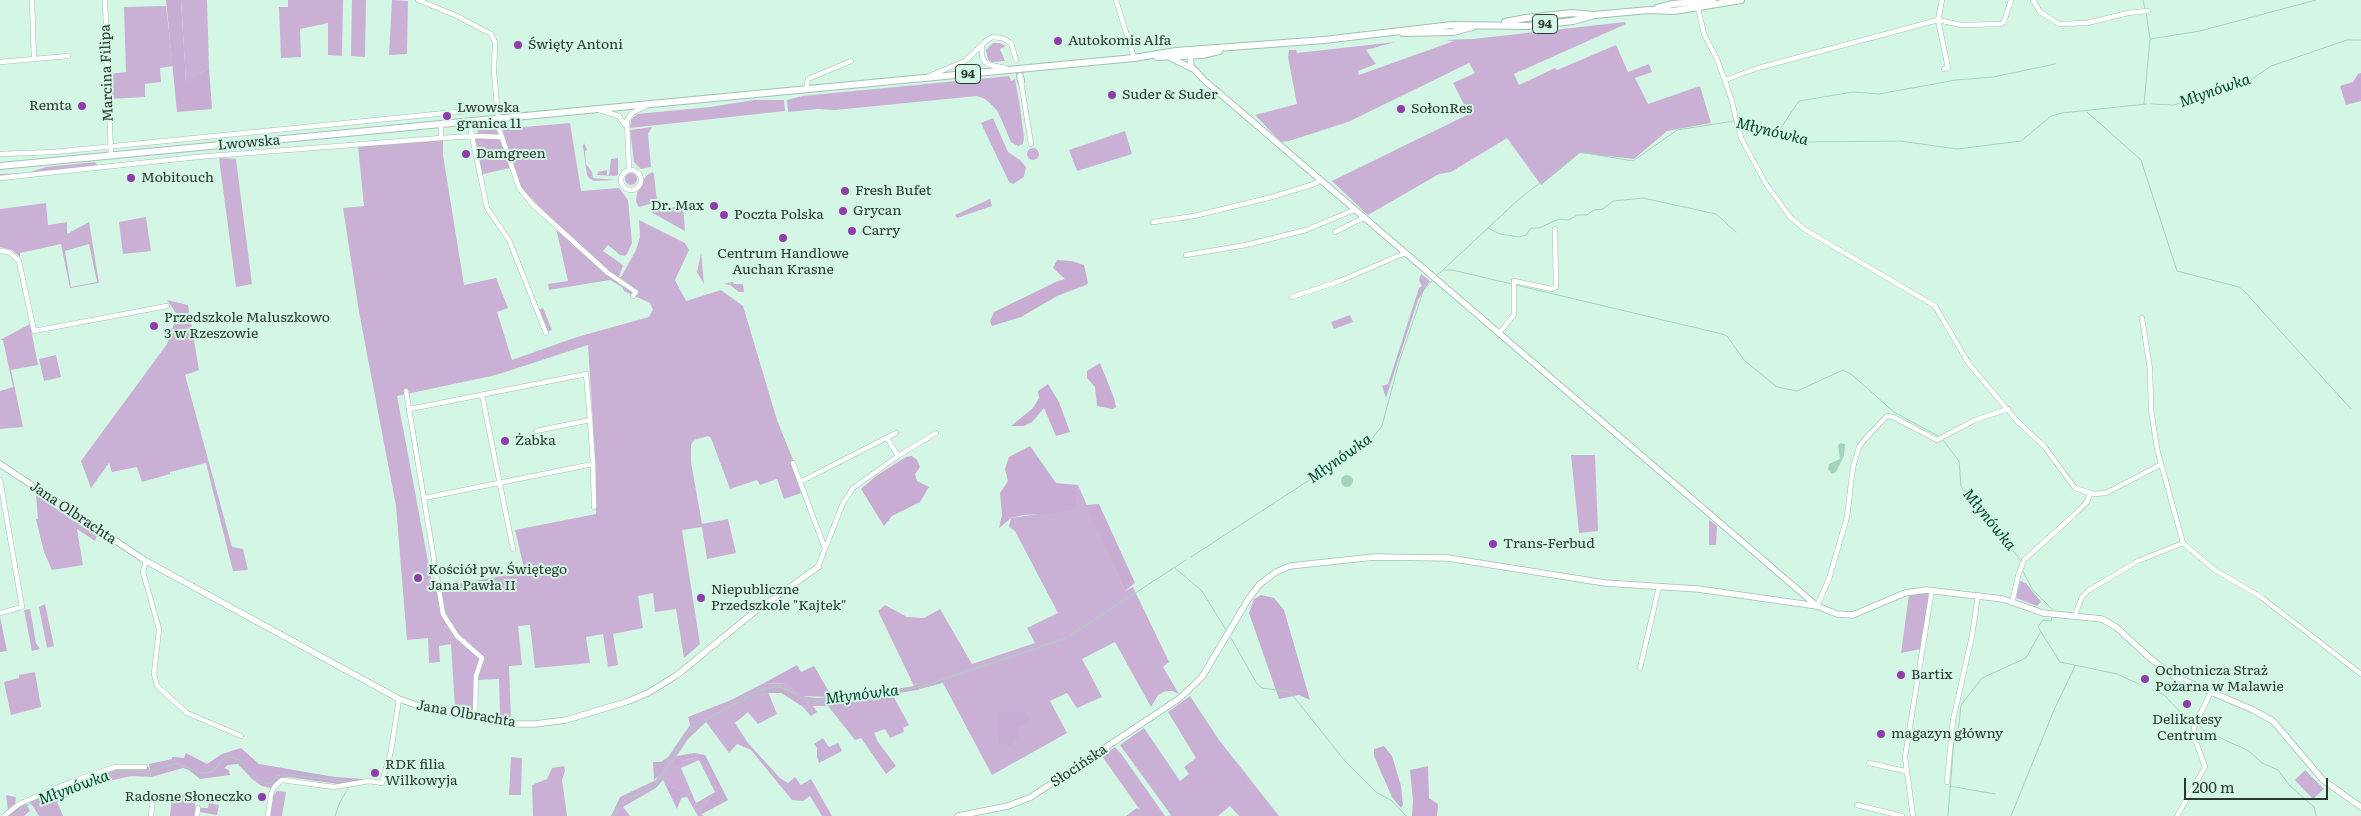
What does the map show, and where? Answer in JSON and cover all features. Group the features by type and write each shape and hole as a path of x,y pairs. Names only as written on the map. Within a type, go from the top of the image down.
{"main road":[{"name":"94","path":"1649,10 1673,4 1713,0"},
{"name":"94","path":"1149,57 1176,51 1232,48 1389,33 1442,33 1572,13 1594,15 1649,10 1674,11 1741,0"},
{"name":"94","path":"497,119 1134,58 1171,58 1232,48"},
{"name":"Lwowska","path":"0,166 497,119"}],"street":[{"path":"32,0 34,59"},
{"name":"Marcina Filipa","path":"105,0 111,155"},
{"path":"418,0 457,16 491,34 495,42 494,72 497,119 516,182 524,196 608,273 636,292 633,296"},
{"path":"1116,0 1134,58"},
{"path":"1942,0 1938,20 1948,68 1944,69"},
{"path":"1724,80 1758,68 1938,20 1961,25 2001,24 2004,22 2011,0"},
{"path":"2033,0 2040,12 2059,24 2087,23 2148,10"},
{"path":"1698,8 1704,34 1724,80 1736,115 1741,138 1758,170 1790,217 1804,229 1933,304 1969,364 2008,409 2044,446 2075,488 2090,494 2100,494 2113,490 2160,465"},
{"path":"923,78 965,61 989,38 1002,38 1013,46 1016,60"},
{"path":"982,45 982,57 988,64 1013,69"},
{"path":"1189,56 1196,49"},
{"path":"1176,51 1189,56"},
{"path":"0,62 68,56"},
{"path":"1189,56 1193,69"},
{"path":"1171,58 1193,69 1354,210 1365,217 1817,606 1837,614 1852,615 1910,591 1932,590 1978,595 2012,602 2037,612 2100,619 2112,624 2169,673 2183,681 2253,710 2273,721 2323,780 2361,808"},
{"path":"806,90 808,79 851,61"},
{"path":"1020,79 1031,144"},
{"path":"629,169 626,126 628,118 632,113 648,104"},
{"path":"0,154 69,150 497,108"},
{"path":"598,110 619,116 626,126"},
{"path":"409,117 410,128"},
{"path":"390,119 391,129"},
{"path":"368,121 369,131"},
{"path":"355,122 356,132"},
{"path":"469,122 487,208 509,240 546,333"},
{"path":"344,123 345,134"},
{"path":"441,125 441,138"},
{"path":"305,127 306,137"},
{"path":"286,129 287,139"},
{"path":"248,132 249,142"},
{"path":"230,134 231,144"},
{"path":"0,178 192,157 472,136 502,138"},
{"path":"192,157 194,137"},
{"path":"174,139 175,149"},
{"path":"150,141 151,152"},
{"path":"131,143 132,153"},
{"path":"89,148 90,157"},
{"path":"69,150 70,159"},
{"path":"99,156 101,166"},
{"path":"629,169 637,171 641,178 640,184 632,190 623,187 620,179 622,174 629,169"},
{"path":"1153,222 1194,216 1272,197 1321,180"},
{"path":"1186,255 1306,230 1354,210"},
{"path":"1335,232 1365,217"},
{"path":"1498,333 1514,315 1514,281 1552,289 1556,286 1555,229"},
{"path":"0,251 9,252 19,261 34,331 167,306"},
{"path":"1292,297 1340,281 1405,253"},
{"path":"2142,318 2150,370 2153,430 2160,465 2183,543 2215,570 2260,597 2361,674"},
{"path":"410,409 586,374 593,464 594,507"},
{"path":"406,392 444,614 457,636 482,658 476,676 476,718"},
{"path":"482,395 513,549"},
{"path":"1817,606 1829,579 1848,517 1853,467 1859,447 1885,418 1890,416 1937,440 1975,420 2008,409"},
{"path":"536,431 590,420"},
{"path":"800,482 896,433"},
{"path":"818,567 824,546 843,503 853,488 898,456 936,433"},
{"path":"887,438 898,456"},
{"path":"793,463 824,546"},
{"name":"Jana Olbrachta","path":"0,464 146,562 398,699 420,706 513,724 550,723 578,718 641,696 677,675 753,613 818,567"},
{"path":"424,498 593,464"},
{"path":"0,480 22,607 0,613"},
{"path":"2012,602 2024,560 2074,516 2087,502 2090,494"},
{"path":"2075,616 2082,597 2089,590 2138,561 2183,543"},
{"name":"Słocińska","path":"958,816 1008,806 1031,797 1189,691 1208,669 1249,598 1260,584 1276,572 1304,563 1374,557 1448,558 1605,583 1698,589 1817,606"},
{"path":"146,562 143,572 156,615 158,629 154,674 157,686 187,713 241,736"},
{"path":"1640,668 1659,587"},
{"path":"1913,816 1905,771 1908,732 1932,590"},
{"path":"1947,782 1953,720 1972,636 1978,595"},
{"path":"2177,816 2205,767 2195,739 2194,724 2211,692"},
{"name":"Jana Olbrachta","path":"268,816 271,794 275,786 282,780 334,788 368,781 382,783 391,751 398,699"},
{"path":"1869,763 1905,771"},
{"path":"4,816 19,804 73,781 117,767 145,766"},
{"path":"151,816 153,800"},
{"path":"1857,805 1902,816"},
{"path":"197,816 198,808"}],"shaded area":[{"path":"166,0 181,0 186,82 209,68 212,109 177,112"},
{"path":"181,0 207,0 209,68 186,83"},
{"path":"288,0 343,0 342,56 328,55 328,23 300,29 301,57 281,58 279,7 288,7"},
{"path":"352,0 366,0 365,57 351,56"},
{"path":"392,0 408,1 407,54 389,55"},
{"path":"166,6 173,66 160,68 161,82 145,84 145,97 110,99 109,74 126,72 124,7"},
{"path":"1625,22 1626,24 1514,74 1519,85 1555,68 1557,70 1616,45 1628,72 1649,64 1652,72 1635,78 1648,104 1700,86 1711,123 1667,131 1634,159 1580,153 1541,185 1507,138 1451,172 1439,174 1368,215 1332,181 1469,114 1453,83 1475,73 1469,63 1348,122 1289,141 1281,142 1255,115 1297,104 1288,57 1289,50 1296,50 1297,53 1395,42 1366,50 1376,64 1358,71 1359,75 1454,41 1443,40 1473,39"},
{"path":"993,43 1000,43 1006,46 1000,49 1005,61 992,62 988,60 986,50"},
{"path":"2361,73 2361,101 2346,105 2340,86 2353,82 2358,74"},
{"path":"1009,76 1011,81 1015,79 1024,138 1023,144 1018,146 1011,142 998,112 985,99 977,96 835,110 818,109 788,112 787,100 802,96"},
{"path":"754,100 784,100 785,111 630,128 631,120 637,114 710,107"},
{"path":"993,118 1008,152 1020,160 1026,167 1024,177 1013,184 1009,182 981,123"},
{"path":"570,123 581,191 619,188 628,200 632,243 627,254 625,256 620,255 608,245 603,251 623,265 619,277 621,277 636,250 640,237 639,220 685,243 689,250 675,280 686,301 721,290 743,306 777,420 793,460 801,493 784,499 777,479 760,485 757,480 730,489 711,438 708,436 694,440 691,445 691,462 702,524 728,519 736,553 707,559 702,527 682,530 700,644 684,658 676,609 655,612 653,593 638,596 643,628 613,634 618,665 608,667 603,634 586,637 590,663 535,668 530,625 518,626 522,665 509,666 511,719 500,717 499,679 478,680 478,713 455,709 451,644 439,646 440,662 429,663 428,638 407,640 396,506 359,312 343,208 364,206 358,146 443,140 443,155 464,285 496,278 508,308 497,312 512,360 577,337 649,317 653,310 650,303 624,291 622,287 610,280 549,290 548,284 568,281 556,228 558,225 521,188 501,129","holes":["588,345 596,471 596,514 515,530 525,572 433,588 397,396 496,375"]},
{"path":"652,127 648,134 651,167 641,169 634,162 630,130"},
{"path":"495,128 499,134 497,136 477,134 478,130"},
{"path":"1125,131 1132,154 1077,171 1069,150"},
{"path":"475,137 500,140 510,168 479,175"},
{"path":"584,143 587,149 585,152 586,164 592,172 593,178 616,180 594,181 589,178 587,175"},
{"path":"1031,148 1035,148 1039,154 1035,160 1031,160 1027,156 1027,152"},
{"path":"219,158 236,159 252,284 236,287"},
{"path":"618,158 618,175 615,176 597,175 598,172 607,170 607,175 609,175 611,159"},
{"path":"95,162 97,165 27,173 46,167"},
{"path":"652,172 654,174 657,202 639,207 636,202 637,193 646,176"},
{"path":"26,173 0,176 0,174"},
{"path":"629,173 633,173 637,179 633,185 629,185 625,181 625,177"},
{"path":"990,199 992,206 957,218 955,215"},
{"path":"46,203 48,225 67,222 67,234 89,222 99,283 70,288 61,244 20,253 20,257 12,250 0,247 0,209","holes":["89,244 97,282 71,287 65,251"]},
{"path":"683,206 685,231 649,211 658,209"},
{"path":"146,217 151,251 123,254 119,222"},
{"path":"701,253 704,284 697,272"},
{"path":"1057,260 1072,261 1084,265 1088,283 1057,296 1021,317 992,326 990,321 994,312 1065,279 1053,268"},
{"path":"1421,274 1430,281 1418,300 1386,398 1382,386 1388,384 1419,288 1422,286 1419,280"},
{"path":"733,282 734,284 743,284 744,292 739,292 730,285 723,284"},
{"path":"167,300 188,305 199,370 185,375 232,547 243,549 248,570 233,571 206,463 170,472 170,474 142,482 137,467 112,472 109,463 91,488 81,461 167,344 177,315"},
{"path":"543,308 552,330 547,332 538,310"},
{"path":"1350,315 1353,322 1334,329 1331,322"},
{"path":"30,324 38,365 11,370 23,427 0,429 0,391 13,387 3,340 0,340"},
{"path":"56,355 61,377 44,381 39,359"},
{"path":"1100,363 1114,398 1116,407 1112,409 1097,406 1095,387 1087,378 1087,371"},
{"path":"1048,384 1059,402 1070,432 1056,436 1044,408 1032,422 1024,426 1011,426 1033,408 1039,398 1038,391"},
{"path":"1840,443 1845,444 1844,456 1836,472 1832,474 1828,469 1829,464 1840,459 1838,446"},
{"path":"1030,446 1056,483 1078,485 1076,509 1051,514 1023,515 1011,518 999,528 1002,515 1000,493 1008,481 1005,469 1009,457"},
{"path":"1571,455 1595,455 1598,531 1579,533"},
{"path":"912,456 917,460 920,467 915,474 917,481 929,487 920,502 892,516 884,526 861,489 876,476 906,457"},
{"path":"1345,475 1349,475 1353,481 1349,487 1345,487 1341,483 1341,479"},
{"path":"1078,485 1125,591 1133,587 1169,662 1163,667 1179,694 1166,691 1158,695 1151,707 1115,642 1082,659 1102,697 1077,708 1067,693 1050,701 1067,733 992,775 943,683 920,689 917,683 914,686 878,611 885,605 907,617 924,618 940,609 972,664 1035,643 1027,628 1058,613 1015,531 1009,527 1011,518 1075,509"},
{"path":"36,495 97,536 95,541 77,529 83,565 52,570 44,552 36,519 38,519"},
{"path":"1099,504 1135,583 1125,591 1086,505"},
{"path":"1709,520 1717,526 1716,545 1709,545"},
{"path":"2020,581 2026,583 2041,602 2037,606 2016,598"},
{"path":"1928,593 1921,649 1901,653 1909,595"},
{"path":"1261,595 1274,598 1284,610 1310,700 1299,695 1279,699 1249,613 1254,599"},
{"path":"45,604 54,646 47,648 39,607"},
{"path":"30,609 36,643 40,649 32,651 24,610"},
{"path":"0,617 7,651 0,652"},
{"path":"797,665 801,672 814,666 832,697 803,696 809,703 802,706 781,693 767,693 766,686 778,686 800,695 788,684 764,683"},
{"path":"35,672 41,707 11,715 4,682 19,678 19,675"},
{"path":"764,683 789,684 802,696 778,686 766,687 777,714 758,724 748,712 735,723 748,743 780,778 788,783 795,777 801,785 811,779 832,816 822,816 810,796 803,801 792,800 751,750 737,744 729,753 706,722 688,739 672,763 699,757 709,768 719,791 715,792 700,810 703,816 698,816 687,797 681,798 683,791 670,787 663,780 656,788 623,807 630,816 611,816 620,797 656,780 668,757 690,725 688,717 731,700","holes":["699,760 715,792 696,803 681,768"]},
{"path":"917,683 920,689 918,690 892,694 890,690 914,686"},
{"path":"890,690 909,725 903,728 904,732 890,738 885,729 874,733 878,742 896,766 886,774 861,738 855,740 828,706 813,706 817,712 811,716 802,706 809,703 802,696 817,698 866,695"},
{"path":"1190,696 1219,740 1279,816 1239,816 1230,806 1218,816 1169,816 1171,815 1120,745 1144,728 1180,781 1189,774 1184,767 1196,758 1168,712"},
{"path":"999,712 1025,712 1031,720 1017,729 1020,737 1010,746 999,743 997,721"},
{"path":"823,738 829,747 838,743 842,751 819,763 817,748 814,744"},
{"path":"1384,746 1392,756 1401,786 1403,805 1401,808 1392,797 1374,756 1374,749"},
{"path":"1115,747 1165,816 1126,816 1137,808 1140,810 1102,756"},
{"path":"241,748 259,764 335,777 363,779 355,783 338,784 288,777 279,779 271,788 262,786 252,779 238,764 228,765 224,768 229,770 230,775 200,779 189,770 183,768 151,777 149,764 172,759 172,757 184,758 186,753 207,764 222,754"},
{"path":"694,753 705,755 728,800 702,814 700,810 718,791 709,768 698,757 681,761 678,766 672,763 677,756"},
{"path":"511,757 522,758 521,795 509,795"},
{"path":"668,757 660,774 654,780 653,762 661,762"},
{"path":"564,766 565,771 562,780 567,816 533,816 532,785 547,779 552,768"},
{"path":"1428,766 1429,798 1438,804 1437,816 1412,816 1413,800 1410,770"},
{"path":"149,767 151,777 131,776 105,782 100,775 118,769"},
{"path":"2305,770 2324,789 2313,799 2295,780"},
{"path":"95,778 98,786 87,788 57,802 56,799 34,808 29,801 74,783"},
{"path":"663,780 670,787 684,791 677,809"},
{"path":"277,791 286,792 282,816 269,816 273,796"},
{"path":"6,795 16,797 15,805 8,811"},
{"path":"193,795 196,809 194,816 170,816 172,796"},
{"path":"56,799 63,816 39,816 34,808"},
{"path":"26,803 30,811 24,816 6,816"},
{"path":"209,803 219,805 217,815 199,812 200,808 208,808"}],"waterway":[{"path":"2143,0 2145,9"},
{"path":"2144,104 2150,39 2200,31 2316,0"},
{"path":"2146,13 2150,38"},
{"name":"Młynówka","path":"2151,104 2174,105 2249,81 2271,66 2347,40 2361,40"},
{"path":"1778,132 1799,101 1853,92 1879,94 1956,80 1993,77 2055,64"},
{"name":"Młynówka","path":"1738,121 1809,142 1900,141 1957,149 2021,141 2051,116 2062,113 2146,104"},
{"path":"2087,112 2141,160 2177,271 2239,287 2351,409"},
{"name":"Młynówka","path":"1443,270 1519,199 1580,152 1633,161 1677,130 1734,121"},
{"path":"1488,228 1500,234 1519,237 1526,235 1531,228 1539,228 1559,219 1569,220 1577,215 1587,215 1594,210 1603,209 1613,201 1643,198 1716,214 1736,232"},
{"name":"Młynówka","path":"1437,275 1443,270 1452,270 1512,284"},
{"name":"Młynówka","path":"1191,557 1371,440 1382,426 1399,362 1423,291 1432,281"},
{"name":"Młynówka","path":"1516,285 1722,334 1727,336 1744,360 1777,387 1797,391 1843,370 1851,374 1894,412 1940,437"},
{"name":"Młynówka","path":"1943,440 1959,461 1961,486 1966,494 1975,500 2021,561"},
{"name":"Młynówka","path":"1069,636 1186,560"},
{"path":"1175,568 1202,591 1226,630"},
{"name":"Młynówka","path":"2023,571 2032,589 2053,610"},
{"name":"Młynówka","path":"2052,617 2051,621 2043,620 2038,627 2060,662 2117,674 2141,685"},
{"path":"1948,816 1954,739 1959,725 1961,705 1982,678 2026,658 2040,633"},
{"name":"Młynówka","path":"615,816 619,806 624,801 656,785 694,726 758,691 775,687 784,689 804,699 817,701 894,693 929,684 1066,638"},
{"path":"1231,638 1257,684 1262,688 1290,692 1345,761 1376,792 1392,801 1406,816"},
{"path":"2011,816 2054,710 2075,666"},
{"name":"Młynówka","path":"2153,690 2164,695 2184,716 2198,722 2203,730 2249,751 2262,763 2278,770 2290,786 2314,807 2316,816"},
{"name":"Młynówka","path":"12,816 23,807 70,786 95,781 115,773 127,771 145,773 176,763 202,773 207,773 213,771 224,758 233,757 241,761 258,779 267,784 283,774 349,782"},
{"name":"Młynówka","path":"335,816 340,802 350,785"},
{"path":"1949,786 1995,794"}],"place":[{"name":"Autokomis Alfa","path":"1058,41"},
{"name":"Święty Antoni","path":"518,45"},
{"name":"Suder & Suder","path":"1112,95"},
{"name":"Remta","path":"82,106"},
{"name":"SołonRes","path":"1401,109"},
{"name":"Lwowska granica 11","path":"447,116"},
{"name":"Damgreen","path":"466,154"},
{"name":"Mobitouch","path":"131,178"},
{"name":"Fresh Bufet","path":"845,191"},
{"name":"Dr. Max","path":"714,206"},
{"name":"Grycan","path":"843,211"},
{"name":"Poczta Polska","path":"724,215"},
{"name":"Carry","path":"852,231"},
{"name":"Centrum Handlowe Auchan Krasne","path":"783,238"},
{"name":"Przedszkole Maluszkowo 3 w Rzeszowie","path":"154,326"},
{"name":"Żabka","path":"505,441"},
{"name":"Trans-Ferbud","path":"1493,544"},
{"name":"Kościół pw. Świętego Jana Pawła II","path":"418,578"},
{"name":"Niepubliczne Przedszkole \"Kajtek\"","path":"701,598"},
{"name":"Bartix","path":"1901,675"},
{"name":"Ochotnicza Straż Pożarna w Malawie","path":"2145,679"},
{"name":"Delikatesy Centrum","path":"2187,704"},
{"name":"magazyn główny","path":"1881,734"},
{"name":"RDK filia Wilkowyja","path":"375,773"},
{"name":"Radosne Słoneczko","path":"262,797"}]}
